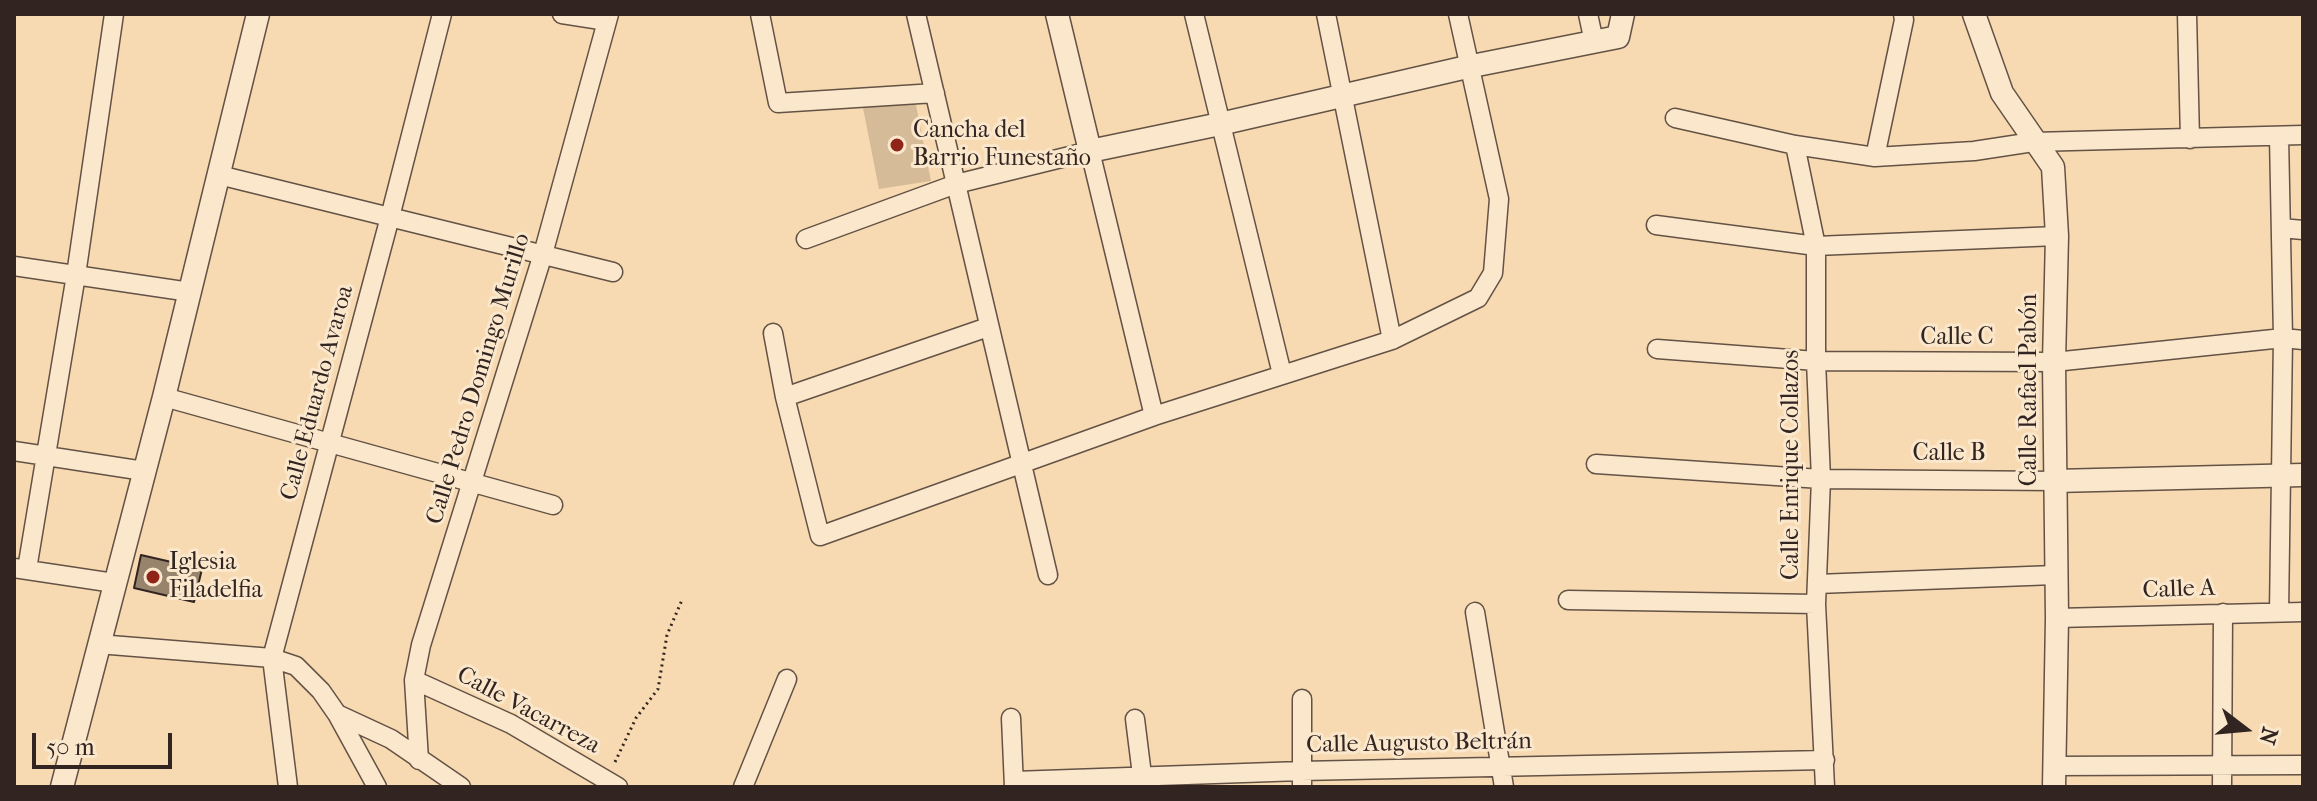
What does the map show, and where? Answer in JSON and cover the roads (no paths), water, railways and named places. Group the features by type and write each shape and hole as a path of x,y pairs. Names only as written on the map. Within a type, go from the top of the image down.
{"street":[{"path":"114,14 76,275 45,455 21,568 114,583"},
{"path":"62,787 164,397 258,14"},
{"name":"Calle Eduardo Avaroa","path":"288,787 272,658 442,14"},
{"path":"562,14 608,17"},
{"path":"760,14 778,103 935,93"},
{"path":"916,14 1048,575"},
{"path":"1057,14 1154,416"},
{"path":"1194,14 1282,374"},
{"path":"1326,14 1392,340"},
{"path":"773,333 785,397 820,536 1154,416 1392,340 1478,298 1493,273 1499,199 1467,67 1458,14"},
{"path":"1588,14 1594,42"},
{"path":"806,239 956,184 1467,67 1618,37 1623,14"},
{"path":"1875,157 1903,17 1884,14"},
{"name":"Calle Rafael Pabón","path":"1974,14 2002,93 2053,167 2057,236 2054,777"},
{"path":"2187,14 2190,139"},
{"name":"Calle Pedro Domingo Murillo","path":"419,760 414,680 421,645 543,254 608,17"},
{"path":"1675,118 1795,145 1875,157 1974,151 2033,142 2303,135"},
{"path":"2279,136 2283,338 2292,474 2279,612"},
{"name":"Calle Enrique Collazos","path":"1795,145 1816,246 1816,361 1821,479 1816,604 1825,787"},
{"path":"219,175 613,272"},
{"path":"1656,225 1816,246 2057,236"},
{"path":"2281,228 2303,230"},
{"path":"14,266 190,292"},
{"path":"785,397 988,327"},
{"name":"Calle C","path":"1657,349 1816,361 2054,362 2283,338 2303,340"},
{"path":"164,397 553,505"},
{"path":"14,451 144,471"},
{"name":"Calle B","path":"1596,464 1821,479 2055,481 2292,474"},
{"path":"1817,584 2055,575"},
{"path":"1568,600 1816,604"},
{"path":"1475,612 1504,787"},
{"name":"Calle A","path":"2057,618 2303,612"},
{"path":"2222,787 2223,613"},
{"path":"98,644 272,658 296,666 321,691 337,714 377,787"},
{"path":"743,787 787,679"},
{"name":"Calle Vacarreza","path":"414,680 511,724 612,783"},
{"path":"1301,779 1302,699"},
{"path":"337,714 391,739 461,787"},
{"path":"1011,718 1014,784"},
{"path":"1135,719 1142,775"},
{"name":"Calle Augusto Beltrán","path":"1014,784 1142,775 1301,779 1501,766 1825,760"},
{"path":"2054,777 2303,765"}],"place":[{"name":"Cancha del Barrio Funestaño","path":"897,145"},
{"name":"Iglesia Filadelfia","path":"153,577"}]}
